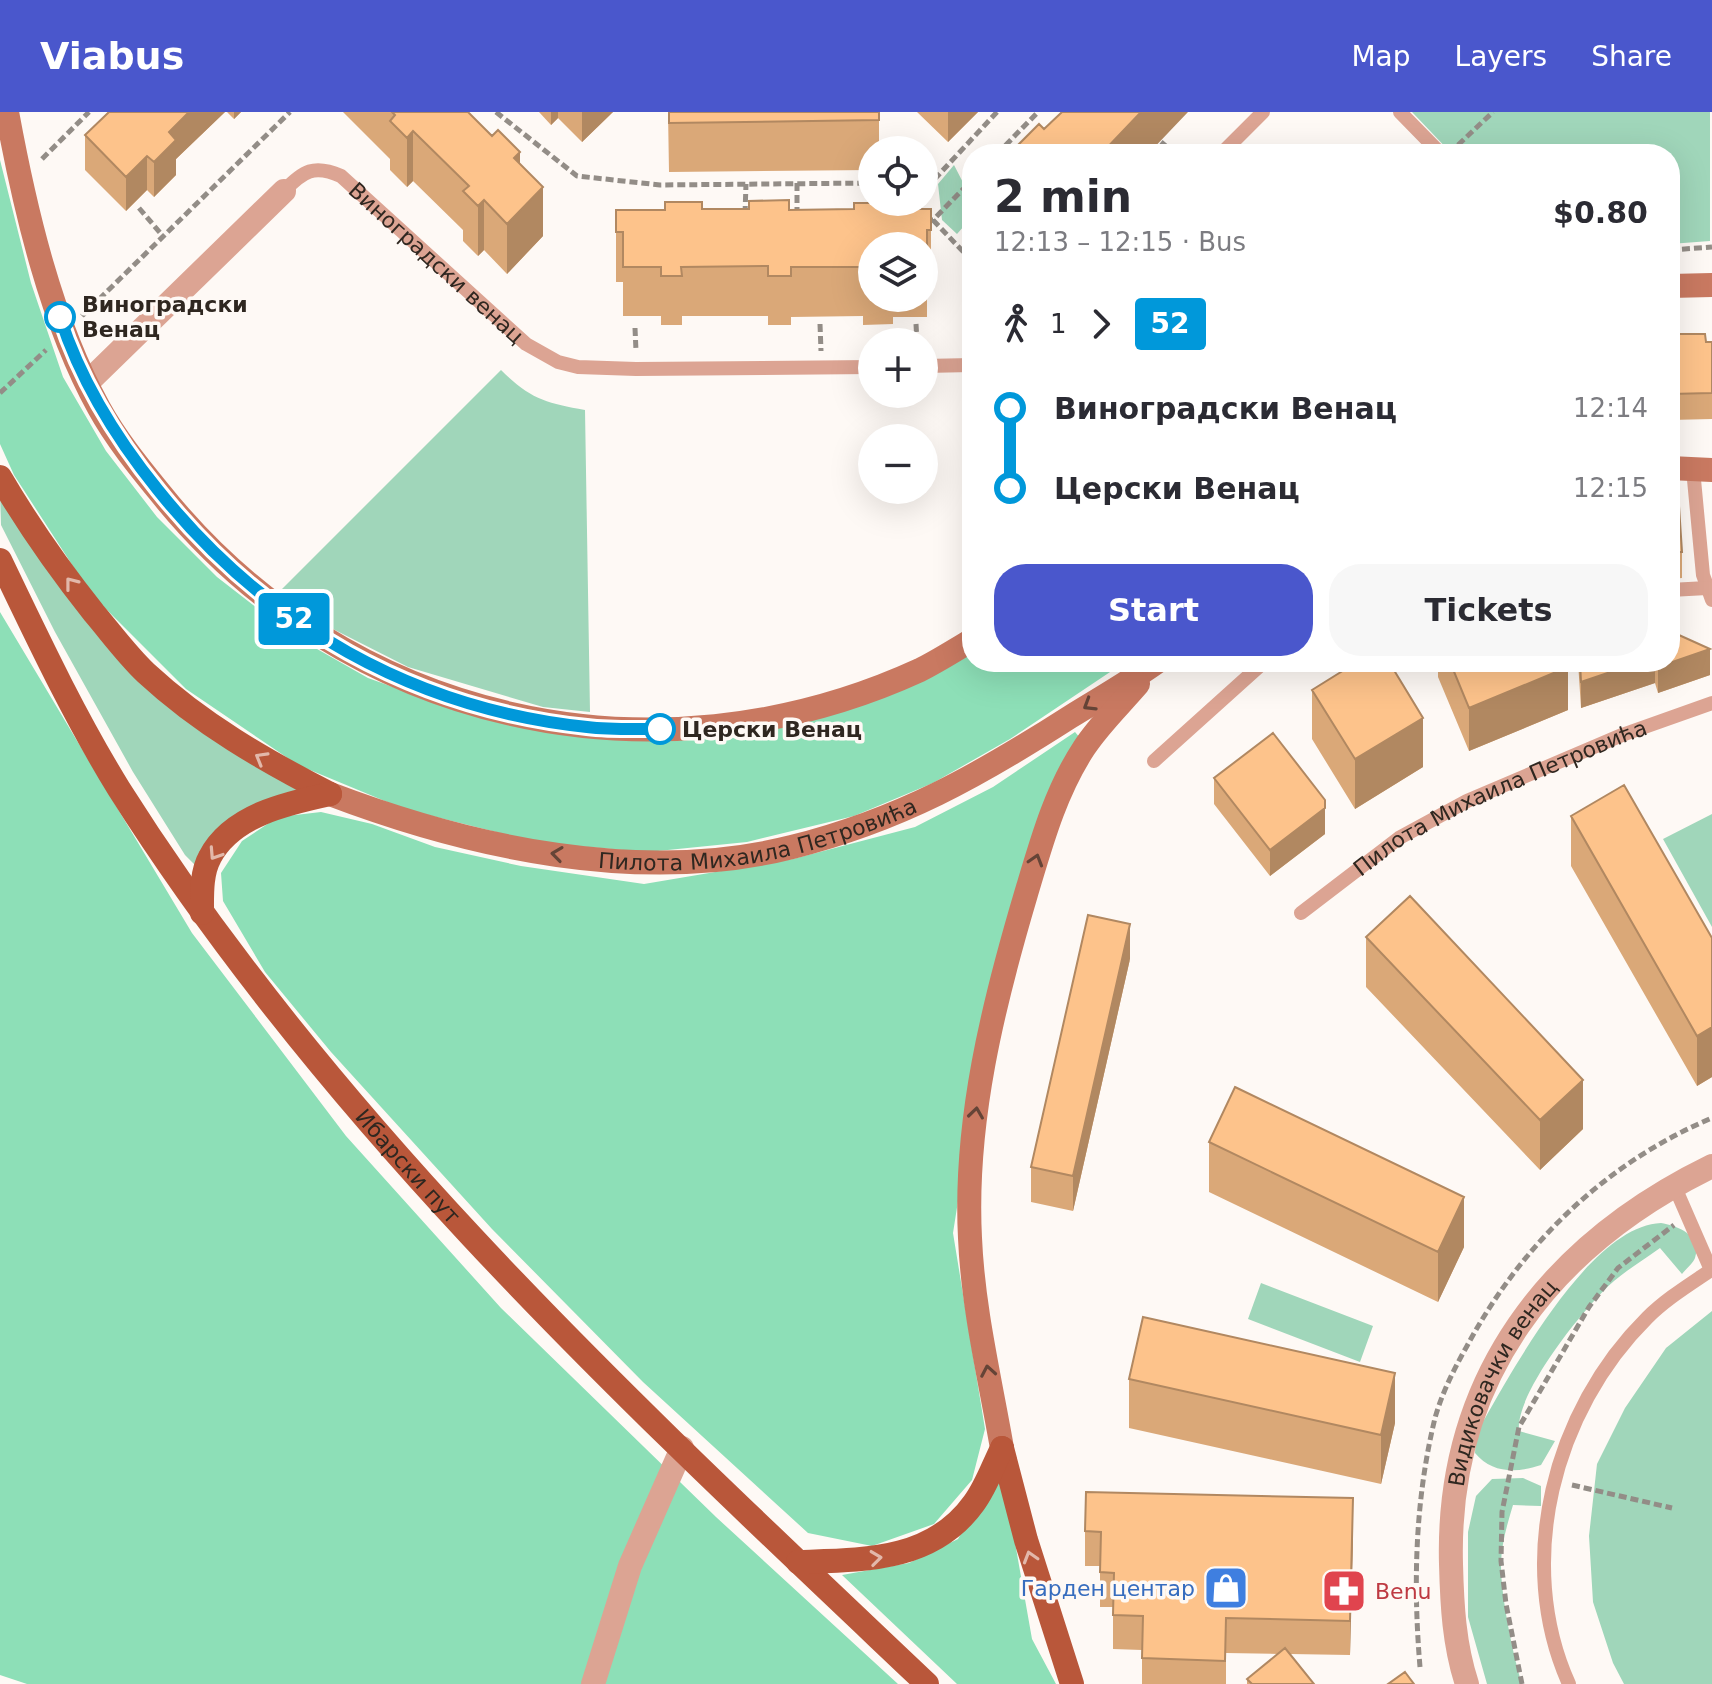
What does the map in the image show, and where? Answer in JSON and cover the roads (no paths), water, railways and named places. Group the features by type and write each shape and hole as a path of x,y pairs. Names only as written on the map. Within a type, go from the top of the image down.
{"main road":[{"path":"7,112 45,270 65,333 104,418 184,523 249,587 314,632 370,664 408,682 491,709 566,725 675,729 742,723 843,699 921,669 962,646"},
{"path":"1680,286 1712,285"},
{"path":"0,477 52,558 112,635 145,671 246,749 330,794"},
{"name":"Ибарски пут","path":"0,560 88,735 118,787 202,913 268,1002 336,1084 522,1292 927,1684"},
{"name":"Пилота Михаила Петровића","path":"330,794 439,831 485,843 537,851 588,858 662,862 756,853 792,847 921,804 997,764 1142,672"},
{"name":"Пилота Михаила Петровића","path":"1002,1448 977,1308 970,1241 969,1182 982,1069 1015,931 1047,824 1085,746 1148,672"},
{"path":"202,913 203,885 210,856 231,834 257,816 294,802 330,794"},
{"path":"798,1562 884,1558 915,1550 938,1538 974,1504 1002,1448"},
{"path":"1002,1448 1026,1540 1072,1684"}],"street":[{"name":"Виноградски венац","path":"87,383 284,191"},
{"name":"Видиковачки венац","path":"1467,1684 1453,1619 1450,1542 1456,1479 1478,1402 1527,1310 1552,1280 1631,1213 1674,1185 1712,1166"},
{"path":"593,1684 630,1566 682,1448"}],"lane":[{"path":"1231,144 1263,112"},
{"path":"1400,112 1431,144"},
{"name":"Виноградски венац","path":"284,191 307,171 329,170 341,176 526,344 558,362 578,367 636,369 858,367"},
{"path":"938,366 962,365"},
{"path":"1680,591 1709,594 1703,575 1692,469"},
{"path":"1154,761 1253,672"},
{"name":"Пилота Михаила Петровића","path":"1301,913 1399,838 1467,801 1622,735 1712,703"},
{"path":"1569,1684 1553,1642 1546,1599 1545,1549 1554,1481 1569,1434 1608,1364 1665,1301 1711,1270 1674,1185"}],"place":[{"name":"Виноградски Венац","path":"60,317"},
{"name":"Церски Венац","path":"660,729"},
{"name":"Гарден центар","path":"1226,1588"},
{"name":"Benu","path":"1344,1591"}]}
